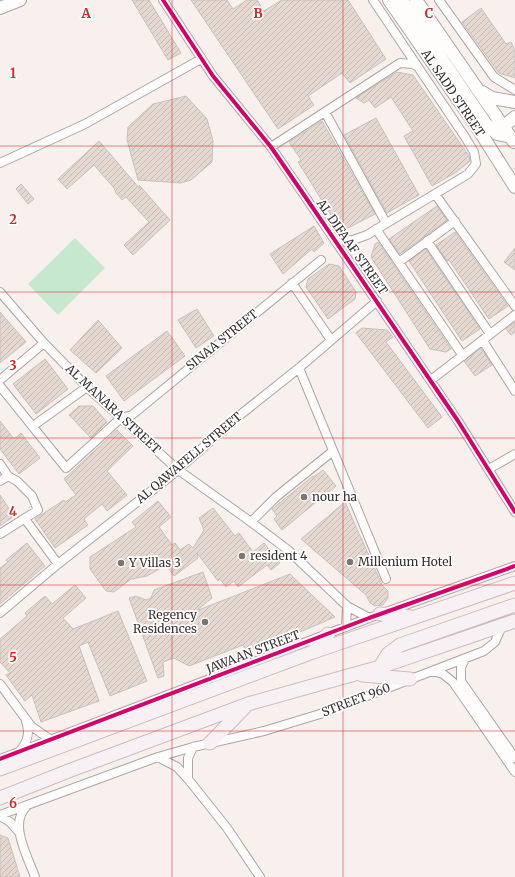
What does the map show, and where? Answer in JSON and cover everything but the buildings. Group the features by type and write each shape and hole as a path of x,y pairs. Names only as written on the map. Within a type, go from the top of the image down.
{"main road":[{"path":"0,8 20,0"},
{"name":"AL SADD STREET","path":"389,0 514,185"},
{"path":"402,0 486,124 500,130"},
{"name":"AL SADD STREET","path":"416,0 479,90 500,130 514,138"},
{"path":"479,90 492,98 515,102"},
{"path":"497,158 500,130 515,117"},
{"name":"JAWAAN STREET","path":"0,769 56,743 312,652 515,583"},
{"path":"380,667 388,654 400,645 515,605"},
{"path":"374,616 415,618"},
{"path":"0,798 106,756 248,704 380,667 515,621"},
{"path":"312,652 328,634"},
{"path":"356,674 410,680"},
{"path":"210,743 248,704"}],"street":[{"name":"AL DIFAAF STREET","path":"163,0 201,59 271,147 377,301 431,380 515,512"},
{"name":"AL SADD STREET","path":"373,0 474,152 476,164 473,170 435,194"},
{"path":"440,0 494,77 515,90"},
{"path":"0,163 85,124 201,59"},
{"path":"271,147 400,63 414,64 419,68"},
{"path":"325,112 386,223"},
{"path":"335,240 353,240 376,229 435,194 515,306"},
{"path":"398,262 455,221"},
{"path":"376,229 463,356"},
{"path":"427,241 490,334"},
{"name":"SINAA STREET","path":"33,426 66,468 121,418 132,415 321,260"},
{"path":"292,283 331,340"},
{"name":"AL MANARA STREET","path":"0,292 44,343 87,387 177,469 288,550 347,606 374,616"},
{"name":"AL QAWAFELL STREET","path":"0,613 58,564 177,469 240,414 299,368 377,301"},
{"path":"431,380 515,315"},
{"path":"483,341 515,391"},
{"path":"0,380 44,343"},
{"path":"299,368 386,579"},
{"path":"0,386 33,426 87,387"},
{"path":"251,522 276,497 333,451"},
{"path":"489,469 515,454"},
{"path":"0,464 8,476 25,487 36,504 38,510 0,534"},
{"path":"0,481 8,476"},
{"path":"25,519 58,564"},
{"name":"JAWAAN STREET","path":"0,759 18,752 56,743 69,733 374,616 515,566"},
{"path":"346,627 347,606"},
{"name":"STREET 960","path":"193,747 299,721 432,672 492,646 502,626"},
{"path":"465,659 460,674 464,685 515,758"},
{"path":"432,672 437,671 453,682 515,772"},
{"path":"0,684 25,720 37,732 56,743"},
{"path":"18,752 24,746 28,738 28,728 25,720"},
{"path":"0,816 158,757 193,747"},
{"path":"188,779 188,758 193,747"},
{"path":"158,757 177,767 188,779 227,828 260,877"},
{"path":"27,805 20,814 18,820 19,832 35,877"},
{"path":"0,816 10,822 19,832"}],"green space":[{"path":"75,238 105,268 58,315 28,284"}],"cycle path":[{"path":"163,0 213,76 271,147 302,192 458,421 515,512"},
{"path":"0,759 369,618 515,566"}],"place":[{"name":"nour ha","path":"304,497"},
{"name":"resident 4","path":"242,556"},
{"name":"Millenium Hotel","path":"350,562"},
{"name":"Y Villas 3","path":"121,563"},
{"name":"Regency Residences","path":"205,622"}]}
